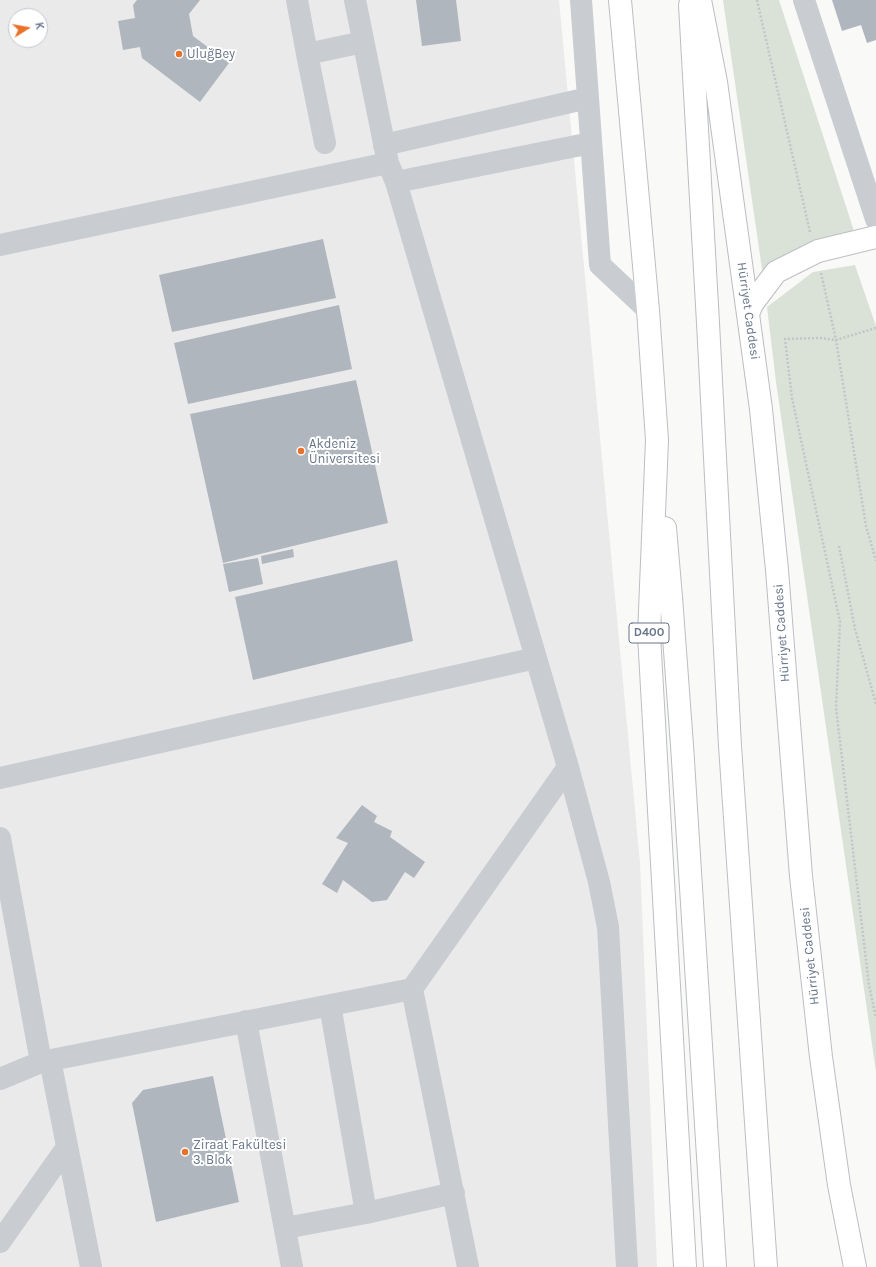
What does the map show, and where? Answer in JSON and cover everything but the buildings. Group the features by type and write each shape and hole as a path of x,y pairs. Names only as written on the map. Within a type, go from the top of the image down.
{"highway":[{"name":"D400","path":"620,0 648,310 657,440 649,635 685,1267"},
{"path":"689,0 708,315 730,746 766,1267"},
{"name":"Hürriyet Caddesi","path":"700,0 716,82 762,417 777,570 801,876 821,1057 839,1184 855,1267"},
{"path":"748,314 752,304 776,272 818,251 876,237"},
{"path":"657,440 682,745 715,1267"}],"street":[{"path":"297,0 325,143"},
{"path":"355,0 390,163 568,767 599,882 608,927 627,1267"},
{"path":"581,0 600,264 648,310"},
{"path":"804,0 876,219"},
{"path":"307,54 363,42"},
{"path":"390,163 588,98"},
{"path":"0,245 390,163 591,143"},
{"path":"0,778 536,658"},
{"path":"0,1079 46,1061 412,989 568,767"},
{"path":"0,838 46,1061 67,1147 91,1267"},
{"path":"412,989 468,1267"},
{"path":"330,1005 366,1213"},
{"path":"246,1021 292,1267"},
{"path":"0,1242 67,1147"},
{"path":"285,1228 366,1213 454,1193"}],"path":[{"path":"757,0 811,235"},
{"path":"820,271 836,340 866,526 876,562"},
{"path":"876,328 836,340 820,338 785,339 792,398 840,622 836,708 869,985 876,1018"},
{"path":"839,546 855,629 876,704"}],"shaded area":[{"name":"Akdeniz Üniversitesi","path":"0,0 559,0 640,863 657,1267 0,1267"},
{"path":"723,0 779,0 854,231 819,240 763,276"},
{"path":"855,265 876,326 876,1072 776,382 767,307 813,272"}],"place":[{"name":"UluğBey","path":"179,54"},
{"name":"Akdeniz Üniversitesi","path":"301,451"},
{"name":"Ziraat Fakültesi 3. Blok","path":"185,1152"}]}
